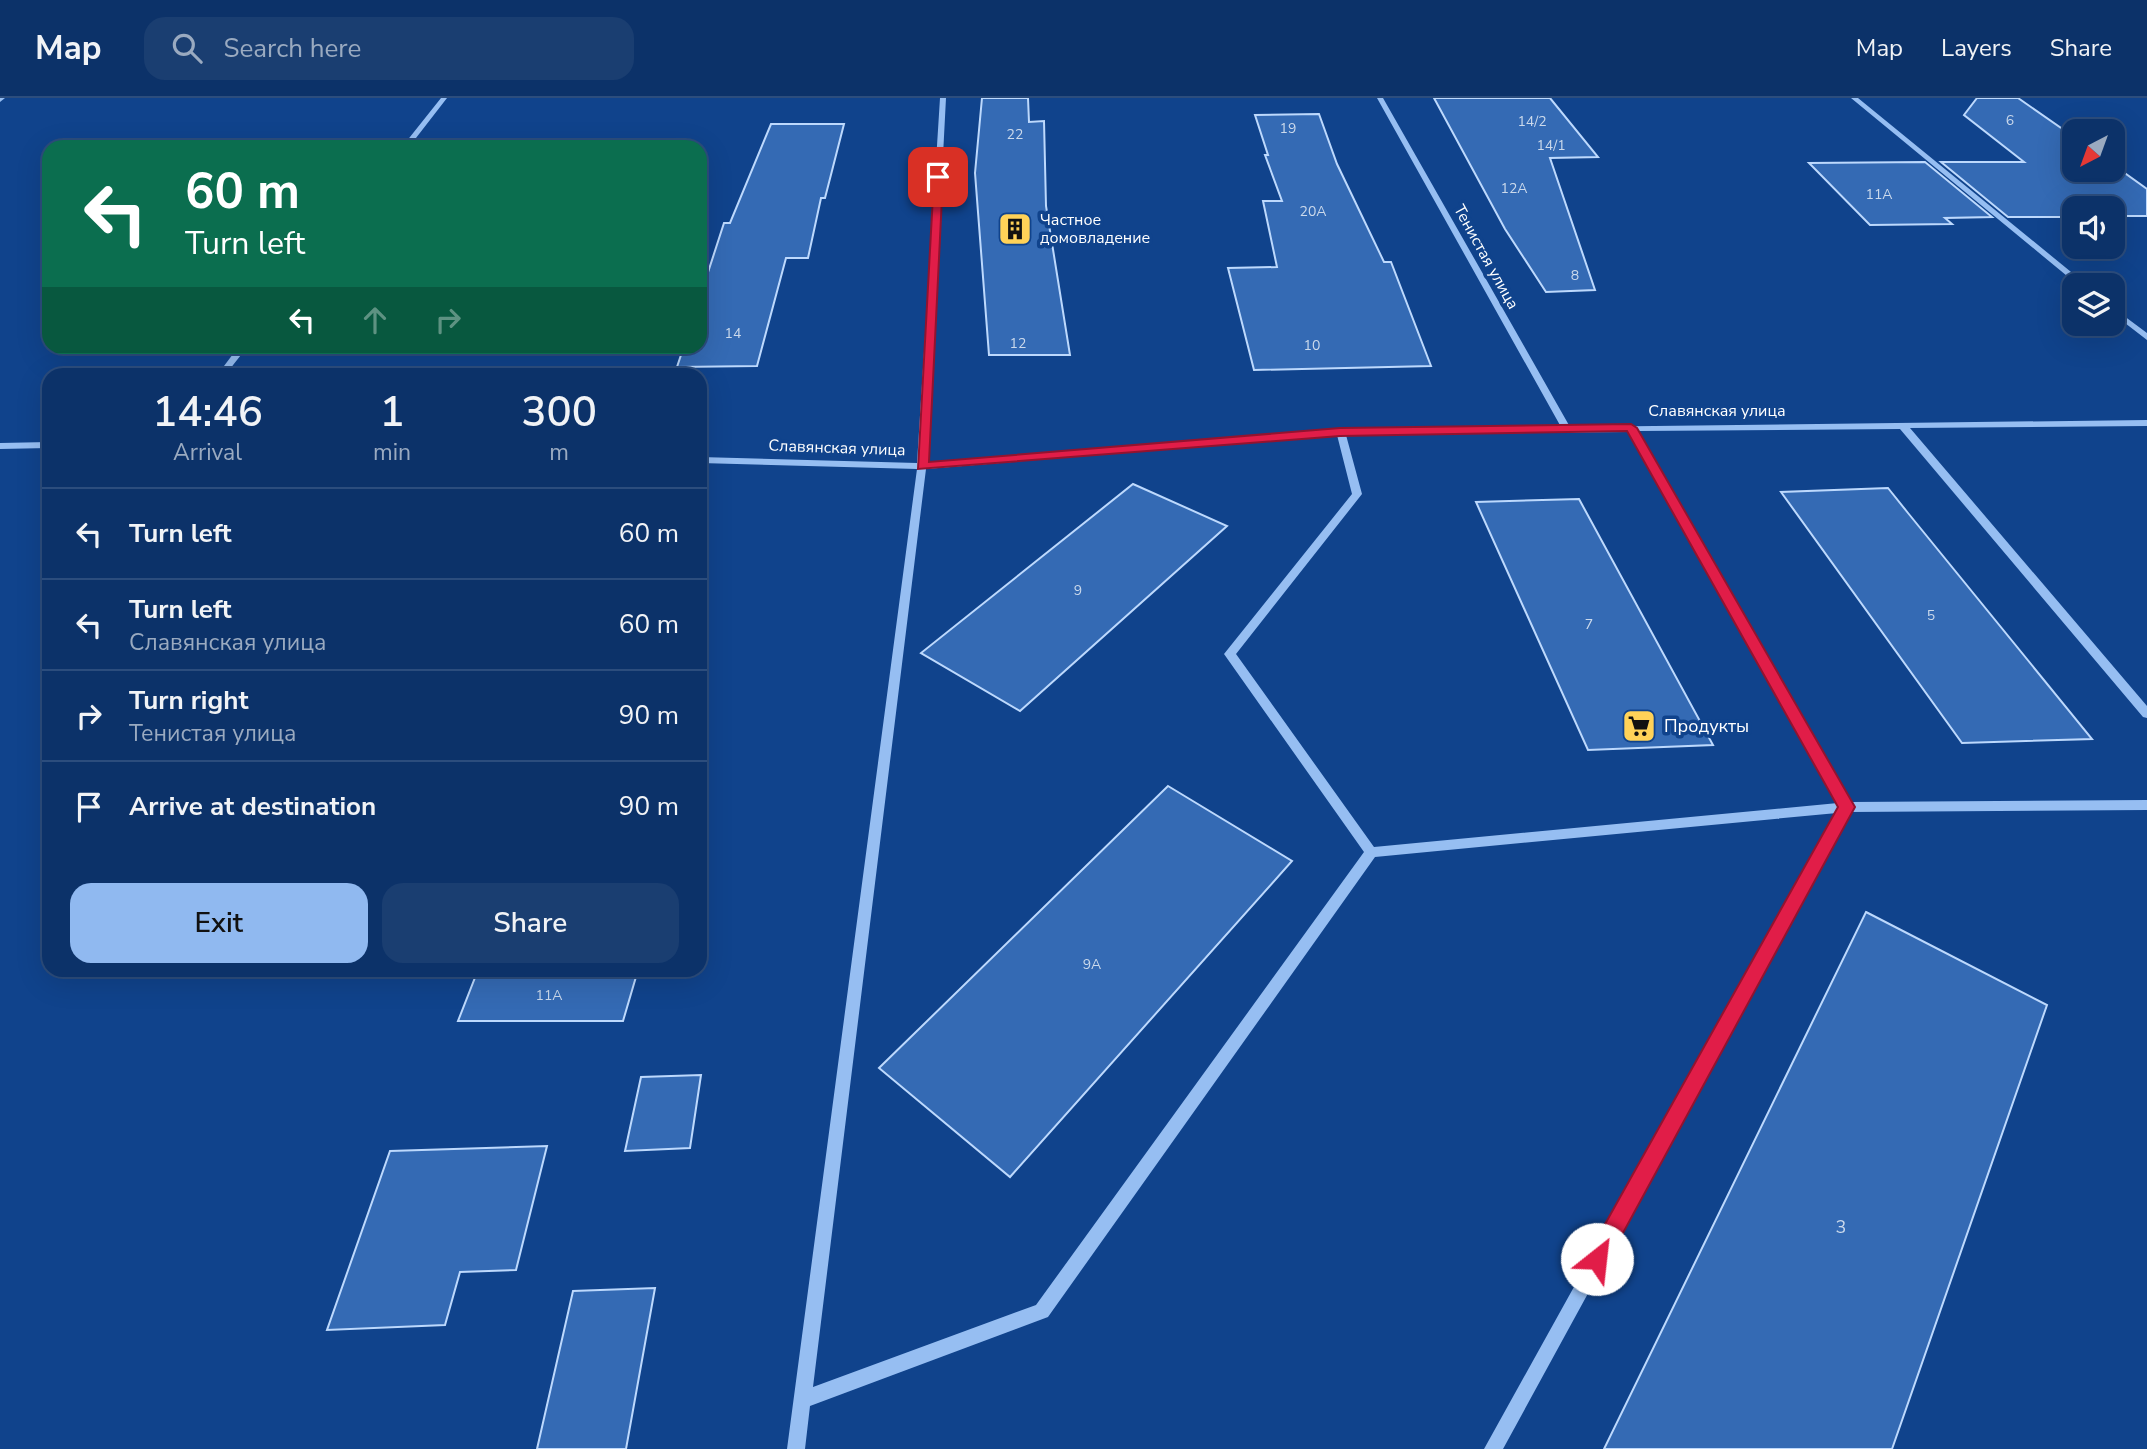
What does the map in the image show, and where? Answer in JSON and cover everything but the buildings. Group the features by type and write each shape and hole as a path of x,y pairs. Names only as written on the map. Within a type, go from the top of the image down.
{"street":[{"path":"411,140 444,98"},
{"path":"796,1449 922,466 943,98"},
{"name":"Тенистая улица","path":"1380,98 1567,430"},
{"path":"1854,98 2069,273"},
{"path":"2125,319 2147,337"},
{"path":"227,368 238,354"},
{"name":"Славянская улица","path":"707,460 922,466 1340,432 2147,423"},
{"path":"1902,425 2147,714"},
{"path":"1631,428 1847,807"},
{"path":"1340,432 1357,494 1230,654 1371,852"},
{"path":"0,446 42,445"},
{"path":"802,1400 1042,1311 1371,852 1847,807 2147,805"},
{"path":"1493,1449 1847,807"}],"place":[{"name":"Частное домовладение","path":"1015,229"},
{"name":"Продукты","path":"1639,726"}],"route":[{"path":"938,177 922,466 1340,432 1631,428 1847,807 1597,1259"}]}
